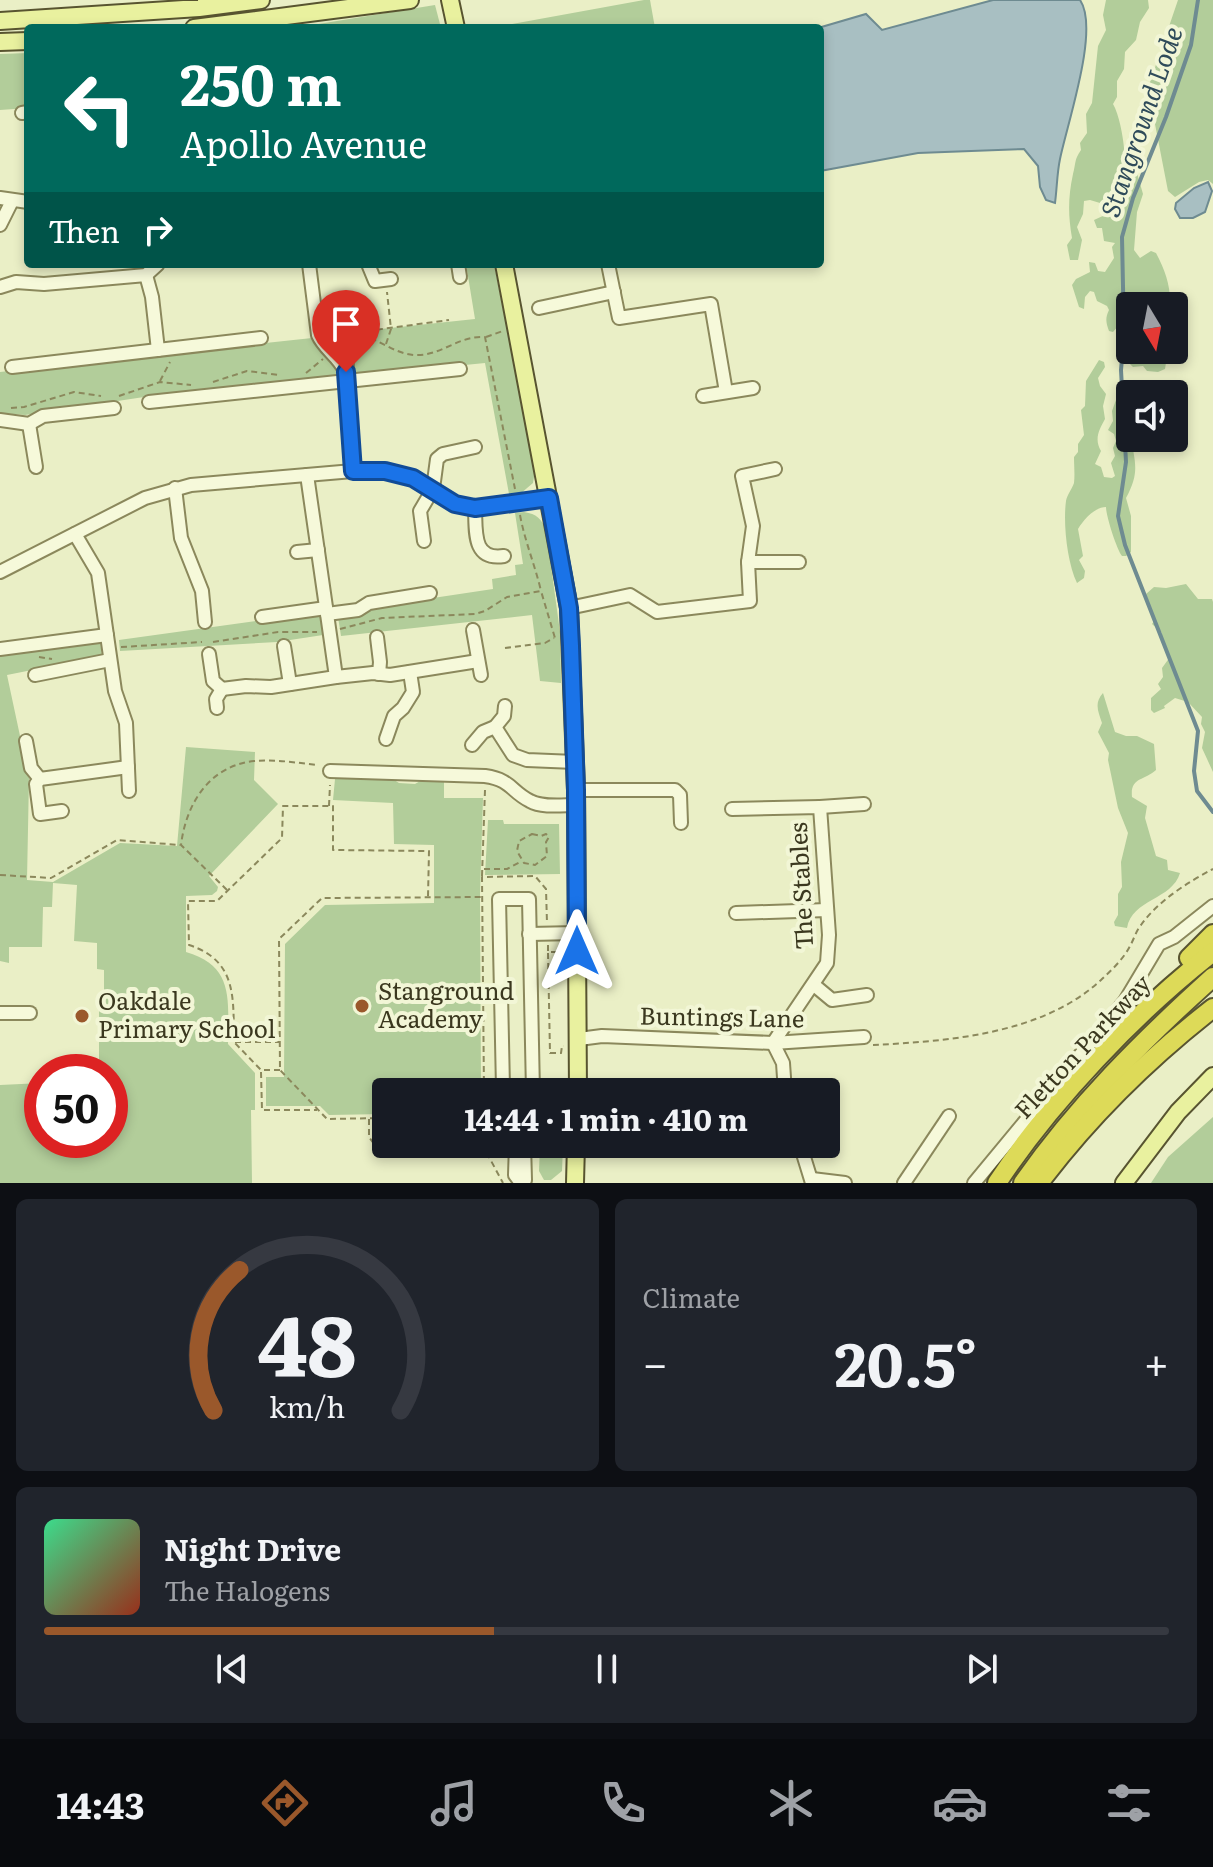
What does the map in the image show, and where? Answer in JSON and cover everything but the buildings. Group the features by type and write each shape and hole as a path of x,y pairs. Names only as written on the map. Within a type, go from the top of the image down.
{"highway":[{"path":"1116,1040 1154,993 1213,934"},
{"name":"Fletton Parkway","path":"996,1183 1066,1095 1116,1040 1213,952"},
{"name":"Fletton Parkway","path":"1023,1183 1081,1108 1131,1054 1213,977"},
{"path":"1039,1183 1092,1120 1137,1074 1213,1008"}],"main road":[{"path":"0,21 64,19 261,0"},
{"path":"225,24 410,0"},
{"path":"450,0 455,24"},
{"path":"0,42 24,41"},
{"path":"505,268 569,608 576,798 578,1078"},
{"path":"1124,1183 1178,1112 1213,1076"},
{"path":"575,1183 576,1158"}],"street":[{"path":"0,225 6,200"},
{"path":"0,287 16,282 44,284 146,275 154,268"},
{"path":"310,268 322,342 336,355 346,377"},
{"path":"370,268 375,281 388,279"},
{"path":"609,268 619,318 711,304 726,392"},
{"path":"146,275 152,297 158,350"},
{"path":"539,308 614,292"},
{"path":"318,324 339,340 346,350 353,471"},
{"path":"12,367 261,338"},
{"path":"149,402 237,399 346,377 460,369"},
{"path":"703,396 753,388"},
{"path":"0,420 29,424 43,416 114,408"},
{"path":"29,424 36,467"},
{"path":"424,541 420,511 433,489 437,459 443,454 475,447"},
{"path":"569,608 630,595 657,612 750,601 748,562 753,526 742,476 775,469"},
{"path":"0,572 145,498 175,488 353,471 385,471 413,478 455,504 475,508 549,498"},
{"path":"307,475 336,677"},
{"path":"175,488 181,538 202,591 205,622"},
{"path":"475,508 479,549 494,557 504,556"},
{"path":"75,534 98,573 115,691 126,723 129,791"},
{"path":"297,552 318,550"},
{"path":"748,562 799,562"},
{"path":"262,617 358,610 369,603 430,593"},
{"path":"473,630 481,675"},
{"path":"0,649 107,635"},
{"path":"377,637 379,674"},
{"path":"284,646 290,684"},
{"path":"209,654 213,681 222,689 336,677 390,675 478,661"},
{"path":"35,675 110,660"},
{"path":"386,739 394,716 413,692 410,672"},
{"path":"217,708 216,699 222,689"},
{"path":"472,745 483,732 495,727 504,716 505,706"},
{"path":"495,727 513,755 527,760 575,762"},
{"path":"26,741 31,768 40,779"},
{"path":"62,811 40,814 36,784 40,779 128,767"},
{"path":"330,771 499,778 538,805 576,798 675,790 680,795 681,823"},
{"name":"The Stables","path":"732,809 864,804"},
{"name":"The Stables","path":"773,1043 827,963 820,807"},
{"path":"503,1078 499,899 529,899 533,1078"},
{"path":"974,1183 1125,1001 1159,944 1174,937 1213,906"},
{"path":"736,913 827,910"},
{"path":"529,934 577,933"},
{"path":"814,985 832,1000 867,995"},
{"path":"0,1013 30,1013"},
{"name":"Buntings Lane","path":"579,1042 602,1036 773,1043 868,1041"},
{"path":"773,1043 783,1063 784,1078"},
{"path":"904,1183 949,1116"},
{"path":"516,1158 515,1175 521,1183"},
{"path":"524,1158 524,1174 530,1183"},
{"path":"530,1183 532,1158"},
{"path":"805,1158 812,1181 845,1183"}],"path":[{"path":"386,345 391,329 388,279"},
{"path":"367,331 449,320"},
{"path":"339,340 344,336 364,335 404,353 417,355 432,353 453,342 516,328"},
{"path":"485,337 525,542 536,567 541,591"},
{"path":"160,382 172,359 172,348"},
{"path":"294,375 307,372 330,350"},
{"path":"210,383 247,371 286,375"},
{"path":"9,408 24,407 74,392 109,398 160,382 199,385"},
{"path":"505,648 545,643 555,638"},
{"path":"181,845 191,804 204,786 239,764 256,761 328,765 329,806"},
{"path":"482,877 485,776"},
{"path":"318,1110 262,1110 261,1070 234,1042 233,999 226,970 214,957 189,945 188,901 217,901 282,838 283,806 333,806 333,850 429,851 428,897"},
{"path":"527,835 548,836 547,856 540,863 529,865 522,861 517,851 519,841 527,835"},
{"path":"0,875 51,878 117,840 181,845 228,891"},
{"path":"482,869 507,869 522,861"},
{"path":"868,1041 903,1043 1013,1028 1058,1011 1101,980 1129,949 1141,924 1185,883 1213,869"},
{"path":"372,1141 369,1137 369,1118 327,1119 280,1070 279,939 322,898 482,897"},
{"path":"548,952 550,1053 561,1053 562,1046 579,1042"},
{"path":"234,1042 280,1042"},
{"path":"261,1070 280,1070"},
{"path":"490,1158 503,1183"}],"green space":[{"path":"650,0 654,24 512,24"},
{"path":"1106,0 1148,0 1149,8 1140,22 1136,40 1125,52 1124,69 1117,81 1117,97 1113,104 1124,148 1131,152 1138,164 1135,166 1143,194 1137,212 1134,250 1140,258 1151,251 1156,253 1167,278 1169,292 1116,292 1116,328 1113,332 1107,325 1107,306 1097,301 1094,292 1090,291 1085,297 1084,309 1079,307 1072,285 1076,279 1090,272 1089,262 1095,263 1098,271 1105,272 1114,258 1112,247 1115,243 1104,241 1102,228 1097,228 1094,220 1118,209 1121,199 1100,203 1084,201 1083,214 1077,227 1082,240 1078,260 1070,260 1067,245 1072,238 1069,206 1071,183 1081,150 1080,143 1087,133 1086,114 1092,103 1098,46 1106,30 1103,15"},
{"path":"1178,0 1213,0 1213,184 1208,180 1199,182 1175,197 1168,191 1148,88"},
{"path":"435,5 440,24 319,24"},
{"path":"24,53 24,108 0,110 0,54"},
{"path":"467,268 495,268 535,471 533,483 520,494 509,494 485,363 354,376 352,355 343,333 475,319"},
{"path":"312,338 333,364 338,377 144,397 25,415 0,413 0,372"},
{"path":"1099,360 1104,362 1105,367 1098,378 1106,394 1103,406 1105,419 1099,431 1101,451 1095,464 1101,467 1104,477 1115,476 1111,463 1116,441 1116,452 1133,452 1135,468 1126,498 1131,516 1131,552 1122,556 1106,507 1098,509 1078,529 1083,556 1079,560 1085,571 1084,578 1077,583 1065,520 1066,501 1074,483 1074,457 1084,435 1081,410 1085,406 1086,381"},
{"path":"1130,364 1166,364 1165,369 1158,372 1147,371 1143,366 1133,367"},
{"path":"1116,400 1116,441 1114,434 1108,430 1113,421 1112,411"},
{"path":"524,512 538,518 546,529 560,632 561,683 540,681 532,615 341,636 338,617 373,607 493,589 492,579 516,575 515,565 523,564 515,513"},
{"path":"1186,584 1198,599 1212,599 1213,602 1213,772 1202,748 1205,732 1202,717 1188,702 1175,698 1165,708 1154,713 1151,710 1151,698 1161,689 1158,684 1163,677 1162,668 1170,657 1162,641 1162,633 1152,624 1155,620 1146,594 1154,587"},
{"path":"320,612 323,635 277,642 120,651 119,640"},
{"path":"100,641 102,656 7,675 29,778 27,880 53,882 120,843 177,846 186,747 255,752 254,780 278,804 209,876 218,887 217,891 212,895 186,896 186,952 202,958 221,976 228,1000 228,1044 255,1073 255,1110 251,1110 252,1183 0,1183 0,1085 24,1084 24,1158 128,1158 128,1054 99,1054 99,1003 104,1003 104,970 97,969 97,943 74,941 77,885 53,883 52,907 43,907 42,947 9,947 9,963 0,961 0,653"},
{"path":"1103,693 1115,732 1137,736 1154,744 1156,770 1133,786 1132,797 1147,806 1145,818 1156,856 1167,860 1168,870 1180,873 1169,889 1136,911 1127,928 1115,926 1114,922 1118,915 1118,894 1122,887 1121,862 1128,833 1118,808 1109,753 1098,732 1102,723 1098,704"},
{"path":"391,778 399,783 415,784 422,780 444,780 444,798 483,798 481,1078 372,1078 372,1114 329,1115 320,1106 266,1106 266,1077 284,1077 285,944 325,905 434,903 434,845 394,844 393,803 333,800 335,779"},
{"path":"488,820 503,820 504,824 559,824 560,874 485,875"},
{"path":"1213,1117 1213,1183 1151,1183 1168,1157"},
{"path":"539,1158 562,1158 562,1171 551,1180 544,1180 539,1171"}],"water":[{"path":"993,0 1080,0 1085,14 1084,54 1060,159 1055,203 1046,200 1040,187 1038,166 1024,149 918,153 824,170 824,26 866,14 882,30"},
{"path":"1208,182 1212,191 1205,212 1193,218 1180,218 1175,209 1176,203 1194,188"}],"waterway":[{"name":"Stanground Lode","path":"1198,0 1191,45 1133,198 1122,237 1124,335 1121,370 1126,462 1118,516 1125,545 1198,731 1194,771 1197,791 1213,812"}],"place":[{"name":"Stanground Academy","path":"362,1006"},
{"name":"Oakdale Primary School","path":"82,1016"}],"route":[{"path":"346,372 353,471 385,471 413,478 455,504 475,508 549,498 569,608 574,701 577,951"}]}
